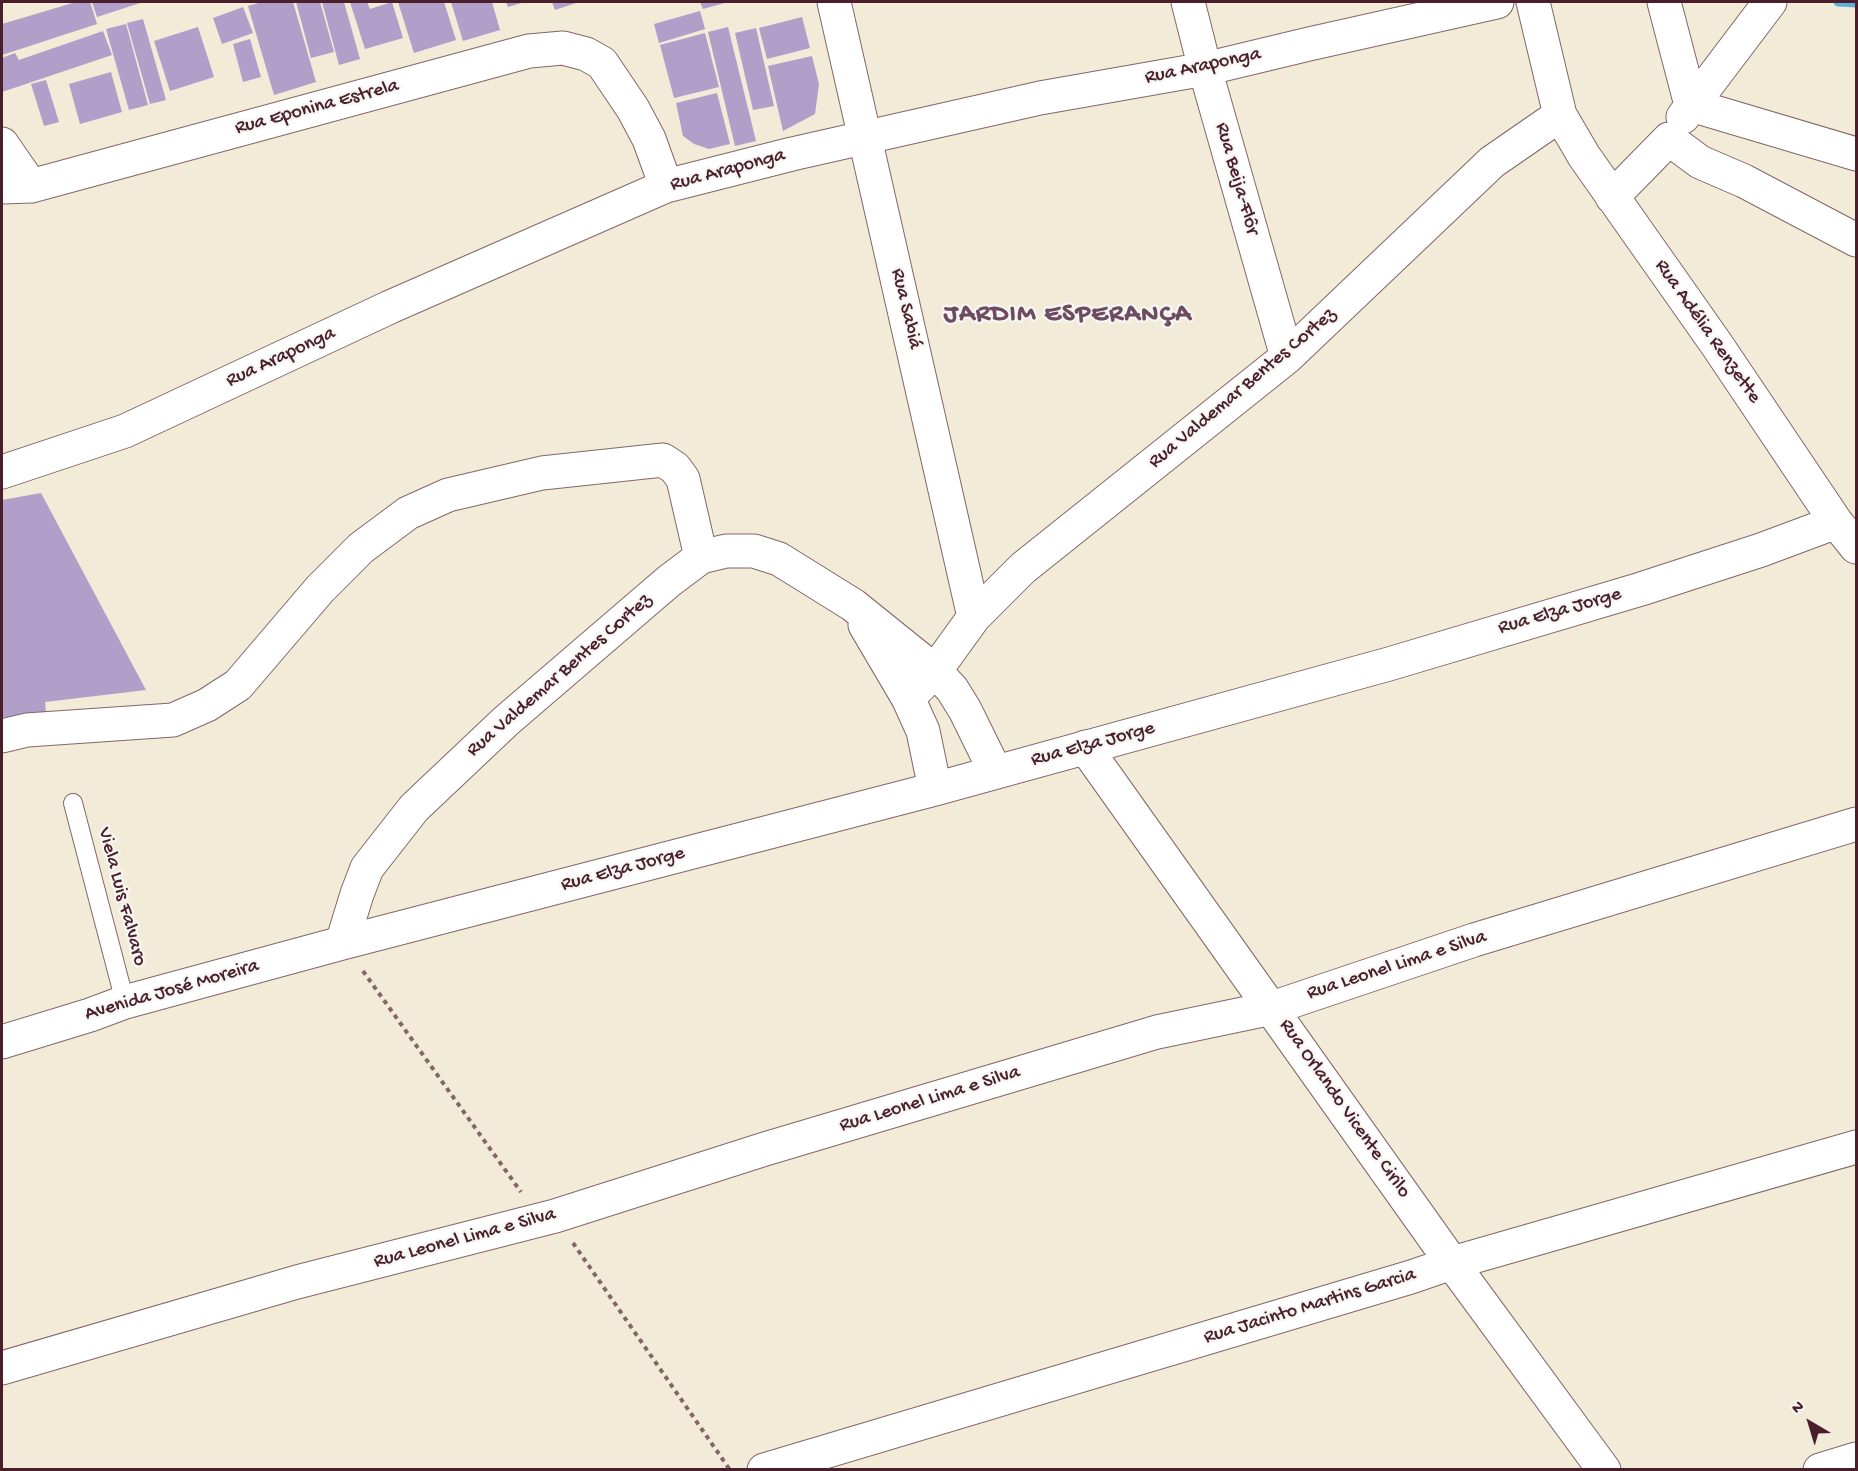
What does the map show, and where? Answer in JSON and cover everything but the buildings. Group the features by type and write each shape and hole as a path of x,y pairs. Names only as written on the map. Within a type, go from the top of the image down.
{"street":[{"name":"Rua Sabiá","path":"834,2 974,617"},
{"name":"Rua Beija-Flôr","path":"1188,2 1204,69 1287,357"},
{"name":"Rua Araponga","path":"2,472 125,431 390,307 666,186 866,137 1040,98 1204,69 1497,2"},
{"name":"Rua Adélia Renzette","path":"1533,2 1560,116 1584,156 1717,345 1836,522 1857,548"},
{"path":"1664,2 1691,105"},
{"path":"1612,196 1669,139 1691,105 1770,2"},
{"name":"Rua Eponina Estrela","path":"16,186 529,51 563,48 586,54 602,63 633,109 649,139 666,186"},
{"path":"1691,105 1857,154"},
{"name":"Rua Valdemar Bentes Cortez","path":"908,698 935,671 974,617 1023,568 1287,357 1484,169 1560,116"},
{"path":"1669,139 1700,162 1744,181 1857,240"},
{"path":"2,144 16,186"},
{"path":"2,736 27,730 173,720 207,705 238,685 320,589 361,548 408,513 448,495 542,472 663,460 675,468 683,479 701,557"},
{"name":"Rua Elza Jorge","path":"342,943 934,789 1389,664 1761,550 1836,522"},
{"name":"Rua Valdemar Bentes Cortez","path":"342,943 357,894 368,868 414,808 506,721 669,581 701,557 726,551 754,551 779,559 853,605 935,671 952,689 995,771"},
{"name":"Rua Valdemar Bentes Cortez","path":"853,605 908,698 923,730 934,789"},
{"name":"Rua Orlando Vicente Cirilo","path":"1085,747 1452,1263 1604,1470"},
{"name":"Rua Leonel Lima e Silva","path":"2,1368 297,1282 548,1218 765,1149 1157,1032 1272,1008 1474,940 1857,824"},
{"name":"Avenida José Moreira","path":"2,1042 125,1002 342,943"},
{"name":"Rua Jacinto Martins Garcia","path":"764,1470 1412,1277 1452,1263 1857,1147"},
{"path":"1820,1470 1857,1459"}],"lane":[{"name":"Viela Luis Falvaro","path":"74,803 125,1002"}],"path":[{"path":"342,943 548,1218 730,1470"}],"waterway":[{"path":"1838,2 1856,3"}],"district":[{"name":"JARDIM ESPERANÇA","path":"1068,316"}]}
